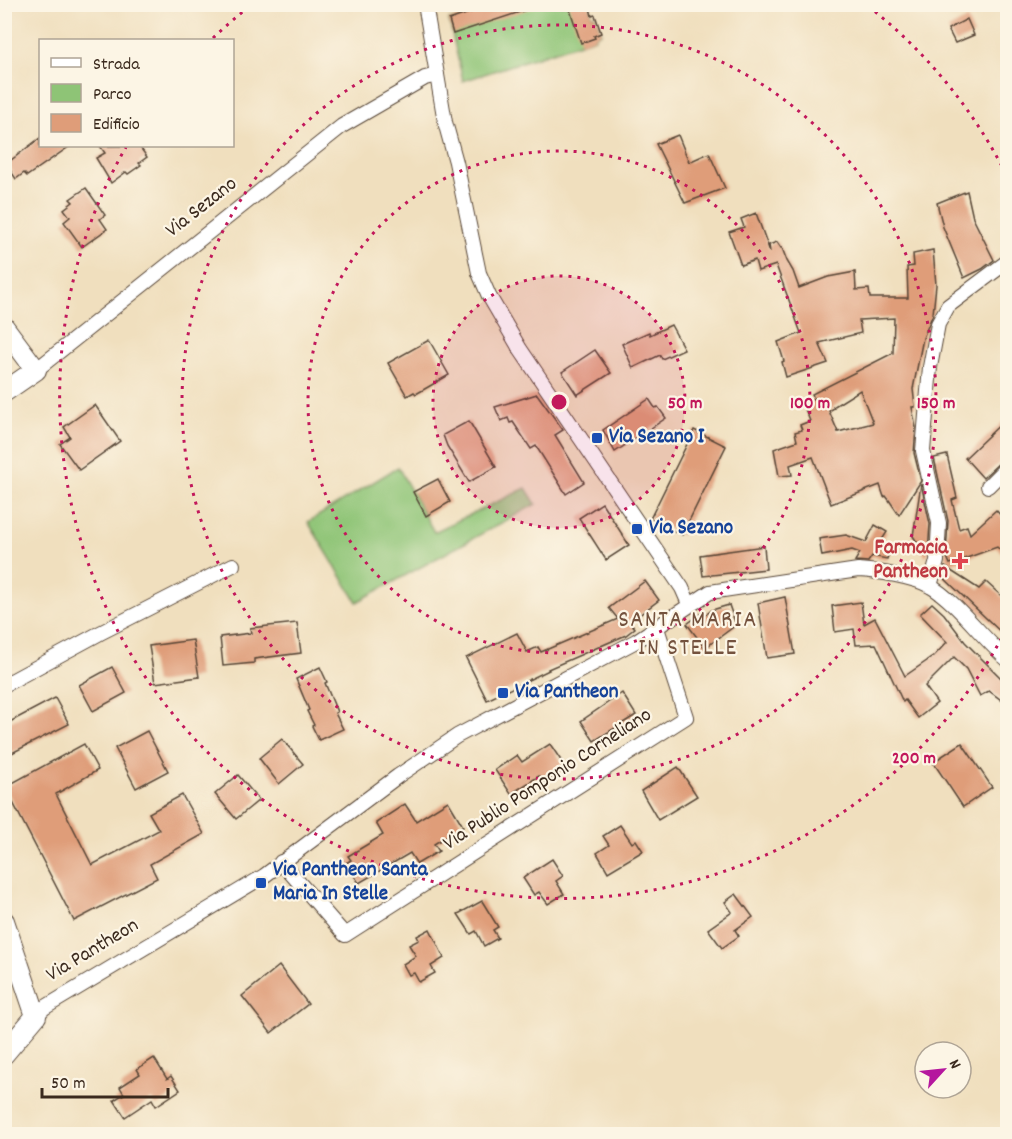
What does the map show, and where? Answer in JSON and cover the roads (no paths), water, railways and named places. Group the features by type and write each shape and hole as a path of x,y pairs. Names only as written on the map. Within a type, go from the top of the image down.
{"street":[{"path":"425,4 445,122 456,162 479,273 489,296 520,349 682,588 689,604"},
{"name":"Via Sezano","path":"4,392 36,370 342,126 424,78 437,75"},
{"path":"930,586 937,561 939,523 923,451 930,367 938,324 948,306 1008,261"},
{"path":"4,327 36,370"},
{"path":"988,486 1008,466"},
{"path":"4,685 233,565"},
{"name":"Via Pantheon","path":"4,921 36,1016 44,1008 264,876 457,736 657,628 689,604 710,592 858,570 881,572 930,586 951,603 1008,660"},
{"name":"Via Publio Pomponio Corneliano","path":"281,862 345,935 686,717 657,628"},
{"path":"4,1054 36,1016"}],"place":[{"name":"Via Sezano I","path":"597,438"},
{"name":"Via Sezano","path":"637,529"},
{"name":"Farmacia Pantheon","path":"960,561"},
{"name":"Via Pantheon","path":"503,693"},
{"name":"Via Pantheon Santa Maria In Stelle","path":"261,883"}],"district":[{"name":"SANTA MARIA IN STELLE","path":"688,635"}]}
